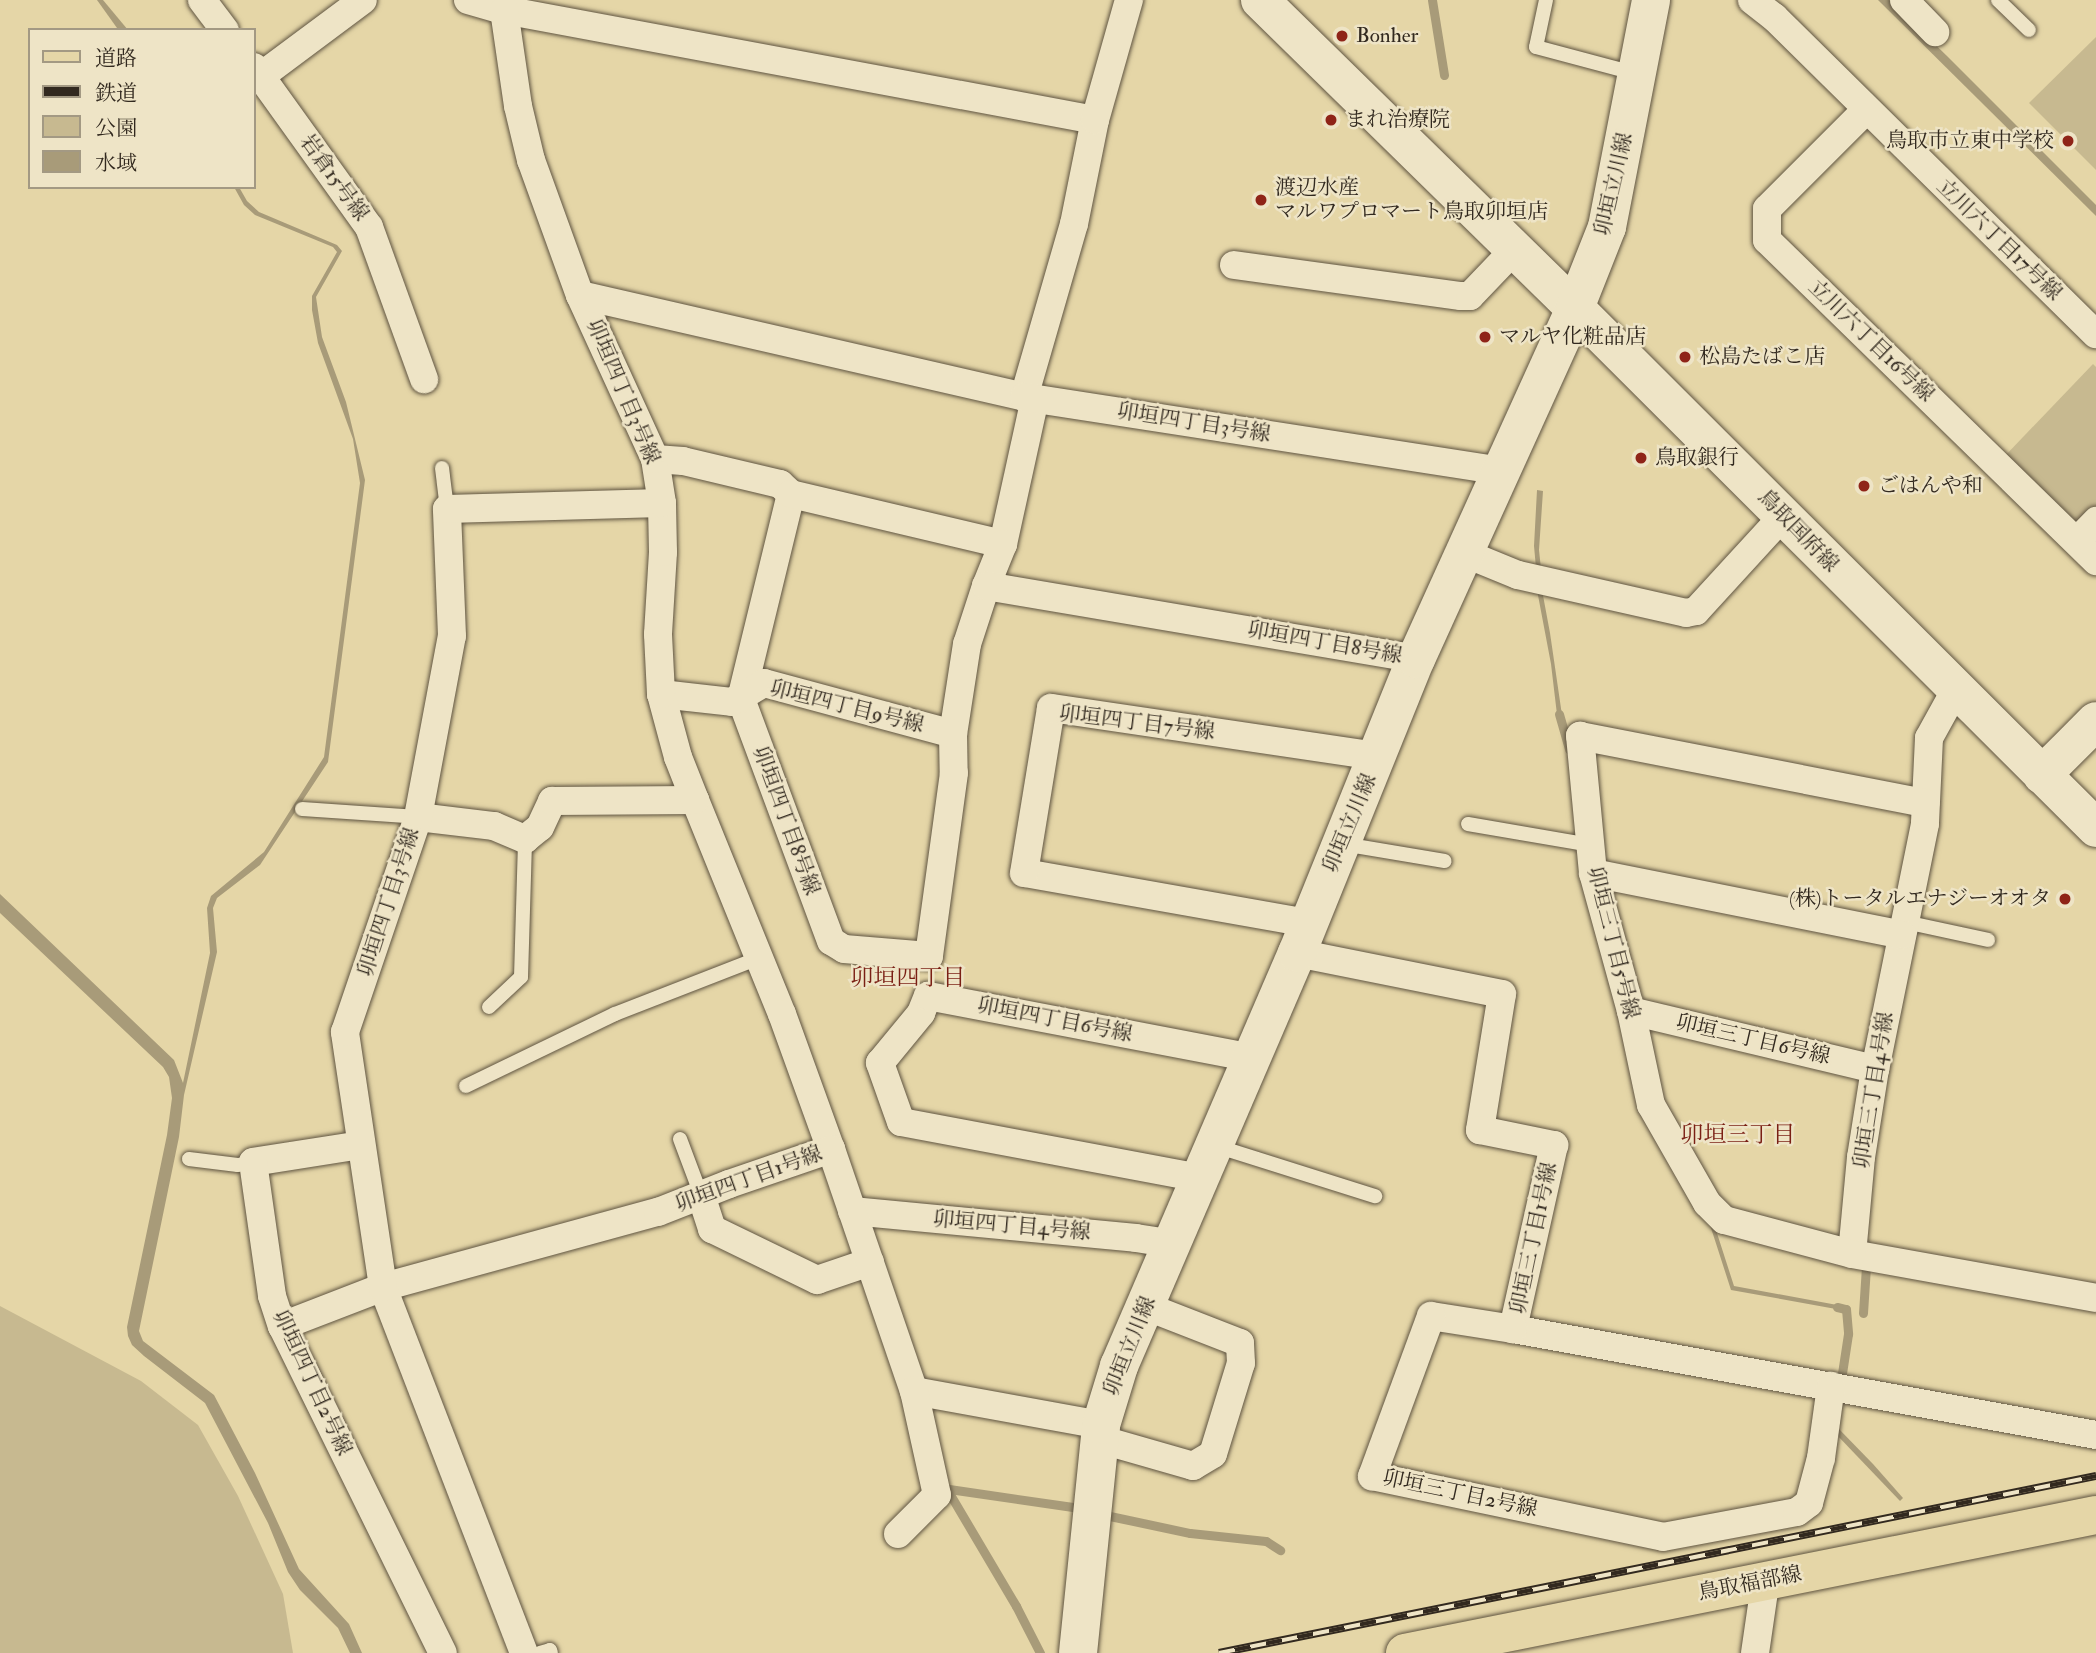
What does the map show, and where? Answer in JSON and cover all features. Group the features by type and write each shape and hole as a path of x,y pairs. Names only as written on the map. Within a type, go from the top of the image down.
{"main road":[{"name":"鳥取福部線","path":"1405,1653 2096,1515"}],"street":[{"path":"202,0 223,28"},
{"path":"260,82 363,0"},
{"path":"468,0 504,10 1095,120"},
{"path":"1129,0 1095,120 1074,224 1030,398 1003,544 967,644 953,734 954,773 929,956 928,996 921,1013 880,1063 901,1122 1208,1162"},
{"name":"鳥取国府線","path":"1261,0 1784,515 2096,828"},
{"name":"卯垣立川線","path":"1078,1653 1100,1432 1119,1366 1252,1058 1416,659 1575,308 1612,211 1651,0"},
{"name":"立川六丁目17号線","path":"1752,0 1774,17 2096,334"},
{"path":"1904,0 1935,32"},
{"path":"504,10 518,106 531,160 580,295"},
{"name":"岩倉15号線","path":"260,82 369,227 424,379"},
{"name":"立川六丁目16号線","path":"1866,110 1767,209 1767,240 2090,541"},
{"path":"1234,265 1470,296 1514,250"},
{"name":"卯垣四丁目3号線","path":"580,295 1030,398 1501,471"},
{"name":"卯垣四丁目3号線","path":"580,295 655,458 662,503 663,551 658,634 661,694 678,757 759,958 831,1149"},
{"path":"655,458 683,461 780,484 791,494 1003,544"},
{"path":"741,699 791,494"},
{"path":"447,509 662,503"},
{"name":"卯垣四丁目3号線","path":"383,1287 345,1032 418,817 452,636 447,509"},
{"path":"1464,552 1518,575 1686,613 1696,611 1784,515"},
{"name":"卯垣四丁目8号線","path":"986,586 1416,659"},
{"name":"卯垣四丁目9号線","path":"661,694 732,702 764,683 953,734"},
{"name":"卯垣三丁目4号線","path":"1852,1254 1861,1157 1875,1069 1925,824 1929,738 1956,689"},
{"name":"卯垣四丁目8号線","path":"741,699 831,941 844,949 929,956"},
{"name":"卯垣四丁目7号線","path":"1302,938 1024,873 1051,708 1378,756"},
{"path":"2042,775 2096,722"},
{"name":"卯垣三丁目5号線","path":"1852,1254 1724,1220 1707,1203 1651,1105 1630,1010 1593,873 1580,736 1926,803"},
{"path":"418,817 494,826 525,839 540,827 552,802 695,800"},
{"path":"1593,873 1904,929"},
{"name":"卯垣三丁目1号線","path":"1302,938 1502,994 1480,1130 1554,1145 1513,1329 2096,1435"},
{"name":"卯垣四丁目6号線","path":"928,996 1252,1058"},
{"name":"卯垣三丁目6号線","path":"1630,1010 1875,1069"},
{"path":"253,1162 361,1145"},
{"name":"卯垣四丁目1号線","path":"282,1326 383,1287 658,1212 831,1149 914,1391 937,1495 898,1534"},
{"name":"卯垣四丁目2号線","path":"253,1162 272,1296 282,1326 443,1653"},
{"path":"701,1195 712,1228 817,1280 870,1262"},
{"name":"卯垣四丁目4号線","path":"852,1210 1136,1238 1172,1244"},
{"path":"1852,1254 2096,1297"},
{"path":"383,1287 524,1653"},
{"path":"914,1391 1100,1432 1193,1466 1213,1454 1241,1363 1240,1343 1145,1306"},
{"name":"卯垣三丁目2号線","path":"1513,1329 1431,1316 1372,1476 1663,1537 1797,1512 1809,1503 1815,1481 1831,1386"},
{"path":"1755,1653 1764,1591"}],"lane":[{"path":"1546,0 1536,47 1637,74"},
{"path":"1998,0 2029,30"},
{"path":"442,468 447,509"},
{"path":"302,809 418,817"},
{"path":"1468,824 1591,845"},
{"path":"489,1007 521,977 525,839"},
{"path":"1341,844 1445,862"},
{"path":"1904,929 1988,940"},
{"path":"466,1086 615,1014 759,958"},
{"path":"680,1139 701,1195"},
{"path":"189,1159 238,1165 253,1162"},
{"path":"1208,1162 1314,1180 1375,1196"},
{"path":"540,1653 550,1650 551,1653"}],"green space":[{"path":"2096,37 2096,170 2029,103"},
{"path":"2093,364 2096,367 2096,510 2078,529 2003,458"},
{"path":"0,1306 141,1381 198,1425 238,1496 283,1594 293,1653 0,1653"}],"water":[{"path":"97,0 103,0 126,28 117,28"},
{"path":"1878,0 1889,0 1947,56 2096,205 2096,216"},
{"path":"235,189 240,189 247,201 259,212 337,245 342,251 316,297 322,337 346,402 365,480 328,762 260,865 217,898 213,908 217,952 184,1095 179,1137 139,1331 143,1341 214,1395 255,1473 299,1569 349,1624 362,1653 350,1653 338,1628 300,1590 288,1572 268,1523 205,1403 144,1356 132,1345 128,1336 127,1327 167,1135 172,1098 169,1077 163,1067 0,913 0,894 174,1060 183,1083 210,953 207,908 211,896 264,852 324,757 360,483 353,439 318,343 312,310 312,296 337,252 333,247 255,215 244,205"},
{"path":"1537,490 1543,491 1539,550 1541,569 1536,568 1534,546"},
{"path":"1537,590 1542,590 1550,633 1563,722 1558,723 1551,664"},
{"path":"1663,1149 1715,1227 1734,1286 1848,1307 1847,1311 1731,1290 1711,1228"},
{"path":"1837,1427 1903,1498 1900,1501 1835,1433"}],"waterway":[{"path":"1432,0 1444,75"},
{"path":"1559,714 1569,750"},
{"path":"1863,1313 1866,1266"},
{"path":"1837,1307 1846,1309 1848,1334 1840,1386"},
{"path":"949,1489 1073,1507"},
{"path":"948,1491 1016,1606 1040,1653"},
{"path":"1105,1515 1190,1533 1266,1541 1280,1550"}],"railway":[{"path":"1219,1653 2096,1476"}],"place":[{"name":"Bonher","path":"1342,36"},
{"name":"まれ治療院","path":"1331,120"},
{"name":"鳥取市立東中学校","path":"2068,141"},
{"name":"渡辺水産 マルワプロマート鳥取卯垣店","path":"1261,200"},
{"name":"マルヤ化粧品店","path":"1485,337"},
{"name":"松島たばこ店","path":"1685,357"},
{"name":"鳥取銀行","path":"1641,458"},
{"name":"ごはんや和","path":"1864,486"},
{"name":"(株)トータルエナジーオオタ","path":"2065,899"}],"district":[{"name":"卯垣四丁目","path":"908,978"},
{"name":"卯垣三丁目","path":"1738,1135"}]}
